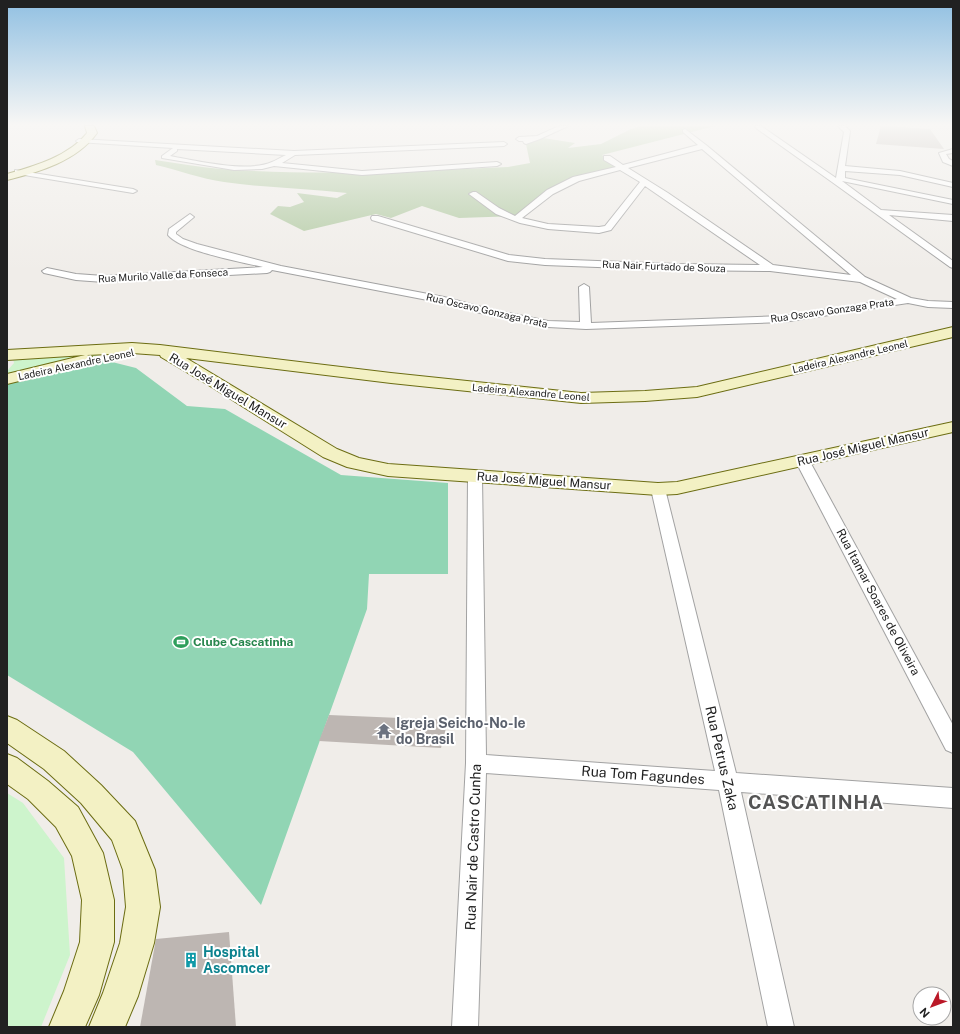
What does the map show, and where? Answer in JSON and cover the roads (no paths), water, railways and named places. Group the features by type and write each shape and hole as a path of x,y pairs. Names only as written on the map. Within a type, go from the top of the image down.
{"street":[{"path":"34,174 132,191"},
{"path":"516,219 550,192 576,179 596,174"},
{"path":"632,174 770,268"},
{"path":"738,174 862,279"},
{"path":"829,174 953,265"},
{"path":"838,180 839,174"},
{"path":"906,174 953,185"},
{"path":"838,180 953,202"},
{"path":"473,194 498,212 516,219 540,225 599,230 608,228 644,182"},
{"path":"880,212 953,218"},
{"name":"Rua Oscavo Gonzaga Prata","path":"190,217 172,231 172,235 180,241 280,269 444,300 488,312 548,324 586,326 783,319 908,300"},
{"name":"Rua Nair Furtado de Souza","path":"375,218 508,258 545,262 676,267 770,268 862,279 908,300 928,304 953,305"},
{"name":"Rua Murilo Valle da Fonseca","path":"47,271 76,277 104,279 280,269"},
{"path":"584,287 586,326"},
{"name":"Ladeira Alexandre Leonel","path":"8,357 132,348 153,349 390,378 581,398 645,396 697,392 953,332"},
{"name":"Ladeira Alexandre Leonel","path":"936,336 953,336"},
{"name":"Ladeira Alexandre Leonel","path":"7,379 90,359 153,349"},
{"name":"Rua José Miguel Mansur","path":"153,349 216,382 330,453 354,463 388,470 658,489 677,488 951,429"},
{"name":"Rua Itamar Soares de Oliveira","path":"802,460 953,744"},
{"name":"Rua Nair de Castro Cunha","path":"465,1027 476,763 476,476"},
{"name":"Rua Petrus Zaka","path":"658,489 728,782 781,1027"},
{"path":"7,728 54,760 91,794 124,830 139,870 143,907 137,943 120,996 107,1027"},
{"name":"Rua Tom Fagundes","path":"476,763 953,798"},
{"path":"7,767 38,790 67,817 87,853 98,900 97,942 81,996 66,1027"}],"place":[{"name":"Clube Cascatinha","path":"181,642"},
{"name":"Igreja Seicho-No-Ie do Brasil","path":"384,731"},
{"name":"Hospital Ascomcer","path":"191,960"}],"district":[{"name":"CASCATINHA","path":"816,802"}]}
